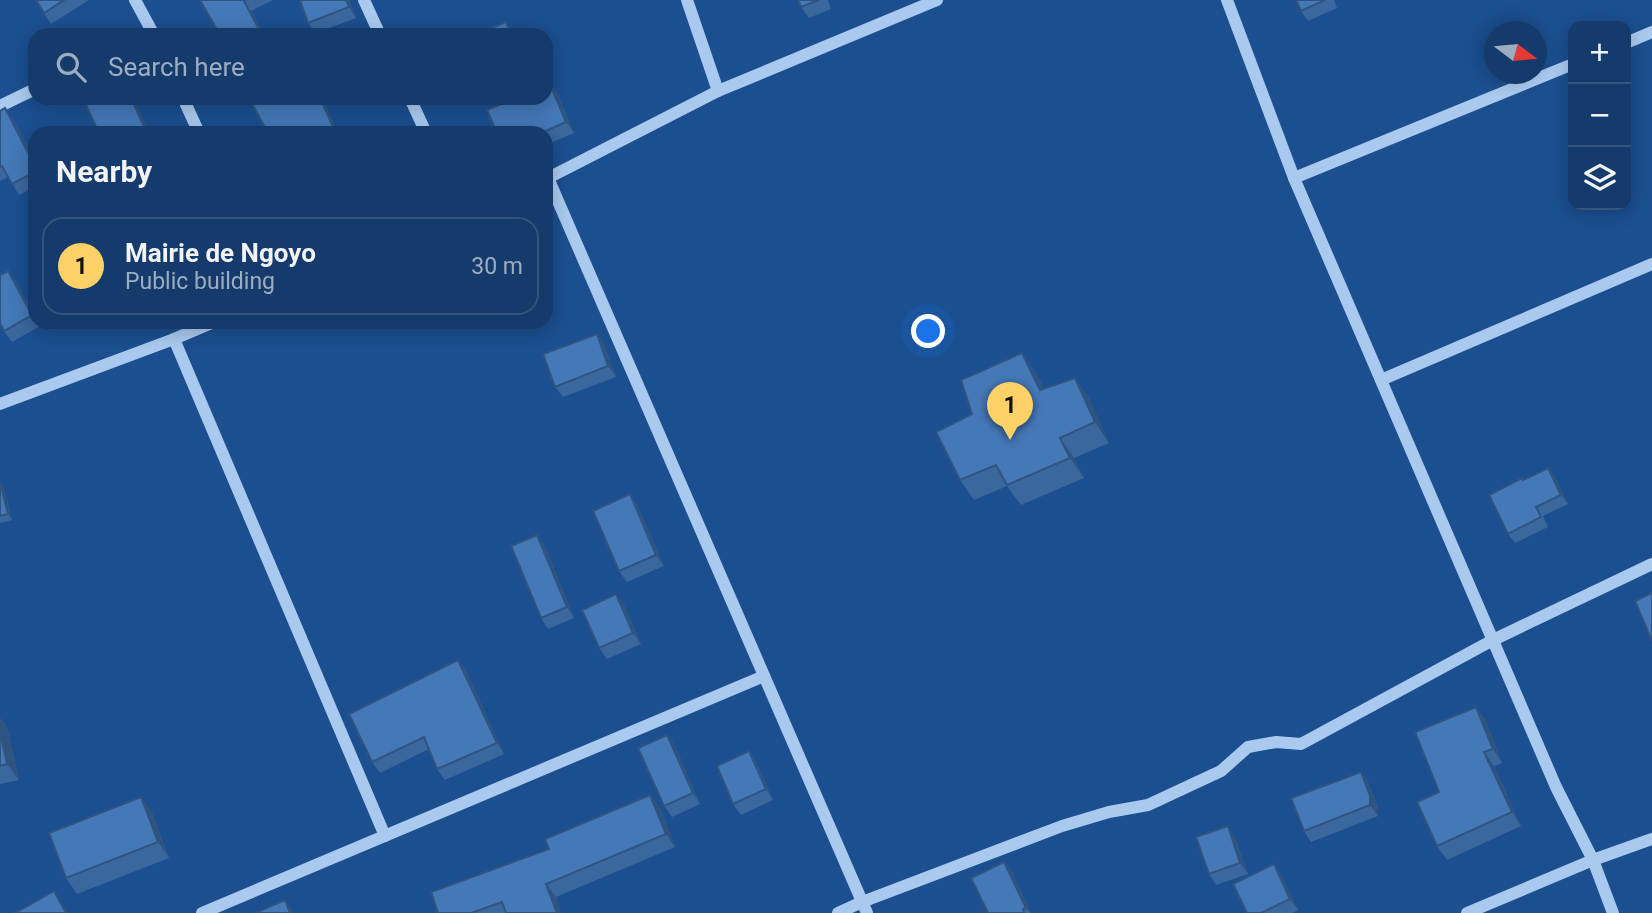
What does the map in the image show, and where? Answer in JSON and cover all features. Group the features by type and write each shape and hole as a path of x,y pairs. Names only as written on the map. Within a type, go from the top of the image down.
{"street":[{"path":"135,0 148,28"},
{"path":"364,0 377,28"},
{"path":"687,0 718,91"},
{"path":"553,175 718,91 937,0"},
{"path":"1227,0 1294,178 1556,787 1593,860 1613,913"},
{"path":"1631,41 1652,32"},
{"path":"1294,178 1568,66"},
{"path":"0,106 28,92"},
{"path":"186,105 196,126"},
{"path":"413,105 423,126"},
{"path":"553,192 865,908"},
{"path":"1381,380 1652,264"},
{"path":"2,398 198,329"},
{"path":"174,339 384,836"},
{"path":"838,913 865,908 1062,826 1109,812 1148,805 1221,771 1248,747 1276,742 1301,744 1493,640 1652,564"},
{"path":"202,913 764,676"},
{"path":"1467,913 1593,860 1652,839"}],"building":[{"path":"36,0 64,0 44,13"},
{"path":"200,0 245,0 258,28 216,28"},
{"path":"300,0 346,0 349,7 308,23"},
{"path":"798,0 819,0 801,7"},
{"path":"1296,0 1325,0 1301,11"},
{"path":"506,22 508,28 491,28"},
{"path":"553,91 566,122 553,128 494,126 487,110 499,105 553,105"},
{"path":"86,105 134,105 144,126 96,126"},
{"path":"253,105 323,105 333,126 264,126"},
{"path":"5,108 28,152 28,176 12,184 2,166 0,167 0,111"},
{"path":"8,271 28,308 28,317 4,331 0,323 0,275"},
{"path":"597,334 608,366 555,387 543,354"},
{"path":"1022,353 1040,390 1075,378 1095,422 1060,438 1070,458 1007,485 996,465 960,480 936,432 972,414 961,380"},
{"path":"1548,468 1561,495 1536,507 1541,517 1508,534 1489,495"},
{"path":"0,483 8,514 0,516"},
{"path":"630,494 656,555 619,571 593,511"},
{"path":"537,535 567,607 541,618 511,546"},
{"path":"1652,593 1652,641 1635,601"},
{"path":"616,594 633,633 599,648 582,610"},
{"path":"458,660 497,743 437,769 424,737 372,762 349,714"},
{"path":"1476,707 1493,749 1484,752 1512,812 1437,846 1417,802 1439,792 1415,732"},
{"path":"0,731 7,764 0,766"},
{"path":"667,735 693,793 664,806 638,748"},
{"path":"749,751 766,789 733,804 717,766"},
{"path":"1361,772 1370,796 1370,805 1304,831 1291,798"},
{"path":"650,795 666,834 546,884 557,913 506,913 502,902 471,913 438,913 431,892 549,849 545,839"},
{"path":"141,797 158,842 66,878 49,833"},
{"path":"1228,826 1240,863 1209,874 1196,837"},
{"path":"1004,862 1026,908 1023,909 1024,913 988,913 971,878"},
{"path":"1274,864 1290,899 1261,913 1247,913 1233,884"},
{"path":"54,891 66,913 15,913"},
{"path":"285,900 290,913 255,913"}],"place":[{"name":"Mairie de Ngoyo","path":"1010,440"}]}
